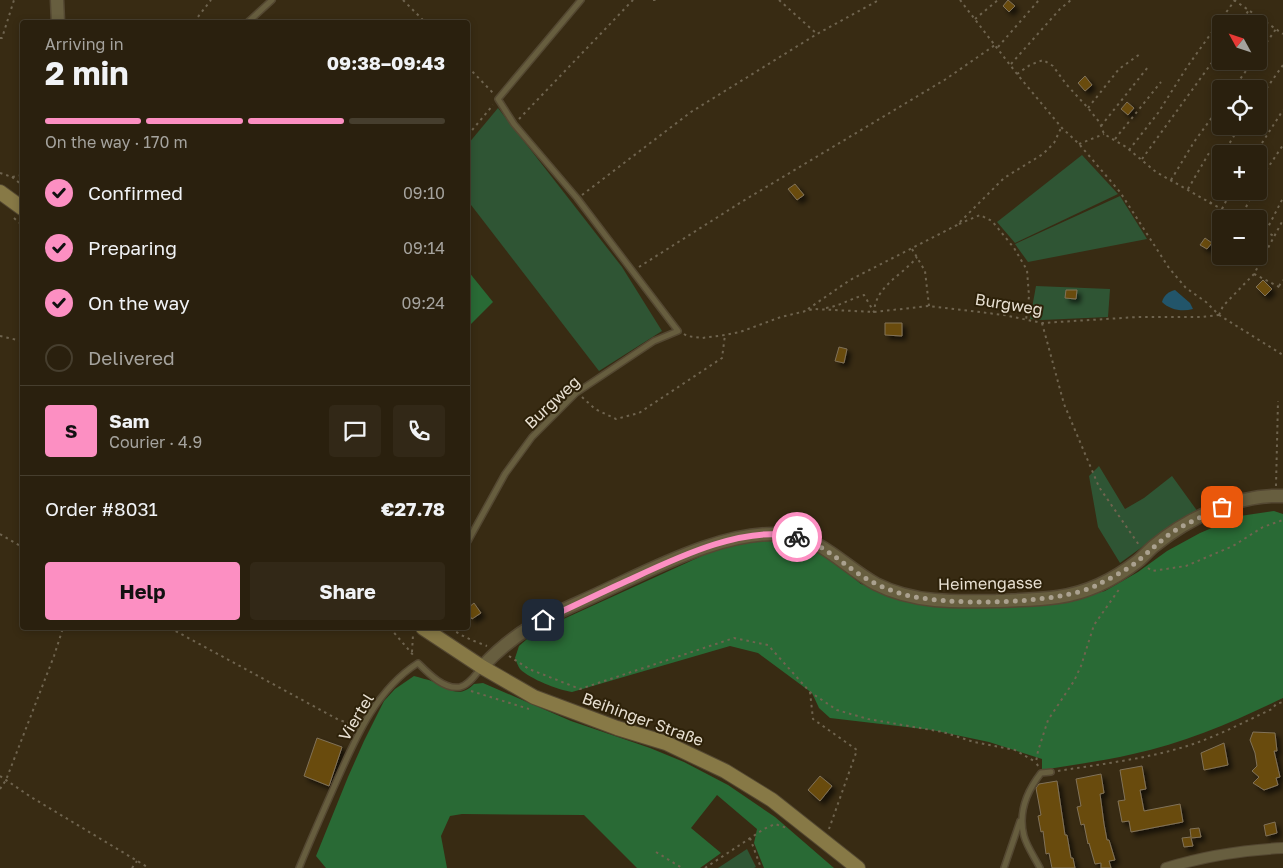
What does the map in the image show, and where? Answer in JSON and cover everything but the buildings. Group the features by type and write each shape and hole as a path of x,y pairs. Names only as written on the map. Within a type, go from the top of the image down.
{"main road":[{"path":"0,192 20,207"},
{"name":"Beihinger Straße","path":"418,630 534,697 617,728 666,743 717,767 772,800 858,868"}],"street":[{"path":"57,0 58,20"},
{"name":"Heimengasse","path":"482,667 498,651 521,633 543,620 669,562 718,544 749,537 766,534 789,535 812,542 822,546 861,576 878,585 915,597 947,601 1019,600 1059,597 1096,586 1142,558 1174,532 1222,507 1250,499 1279,496"},
{"path":"1166,868 1207,856 1283,848"}],"lane":[{"path":"250,20 272,0"},
{"path":"580,0 498,99 514,124 577,198 678,331"},
{"name":"Burgweg","path":"470,536 505,474 532,436 576,393 654,341 678,331"},
{"name":"Viertel","path":"299,868 363,725 387,690 418,663 436,679 450,686 459,687"},
{"path":"459,687 465,684 482,667"},
{"path":"1004,868 1025,803 1034,782 1041,773 1051,772"},
{"path":"1021,819 1024,837 1040,868"}],"path":[{"path":"0,38 2,38 14,0"},
{"path":"196,20 211,0"},
{"path":"403,0 423,20"},
{"path":"514,124 633,0"},
{"path":"652,0 657,0"},
{"path":"779,0 817,34"},
{"path":"577,198 692,112 817,34 879,0"},
{"path":"960,0 1017,74 1128,202 1177,278 1186,288 1206,302 1219,315 1283,355"},
{"path":"975,20 998,0"},
{"path":"998,48 1039,0"},
{"path":"1010,64 1071,0"},
{"path":"1129,150 1158,113 1187,67 1234,0 1283,34"},
{"path":"1246,15 1249,10"},
{"path":"1268,40 1276,29"},
{"path":"634,271 743,201 946,79 995,45"},
{"path":"1088,108 1119,69 1140,54"},
{"path":"1017,74 1030,65 1043,60 1048,62 1088,108 1102,126 1104,134"},
{"path":"1141,160 1212,62"},
{"path":"1267,88 1283,65"},
{"path":"1102,126 1148,67"},
{"path":"470,69 498,99 470,133"},
{"path":"1115,139 1161,82"},
{"path":"1260,145 1283,110"},
{"path":"1171,180 1194,142 1212,117"},
{"path":"957,225 1004,178 1043,154 1054,143 1062,128"},
{"path":"1079,144 1104,134 1115,139 1156,172 1221,210 1226,200"},
{"path":"1267,169 1283,145"},
{"path":"1187,190 1209,153 1212,153"},
{"path":"0,172 12,177 20,183"},
{"path":"12,177 20,175"},
{"path":"1267,230 1283,198"},
{"path":"1210,204 1212,200"},
{"path":"806,310 850,280 980,214 992,221 1014,248 1027,270 1029,296 1026,320"},
{"path":"1219,315 1223,306 1254,274 1283,220"},
{"path":"1267,232 1274,236"},
{"path":"911,248 925,271 929,306"},
{"path":"874,312 875,304 882,290 917,258"},
{"path":"1254,274 1283,289"},
{"path":"1278,286 1283,280"},
{"path":"814,309 837,306 864,295 874,312"},
{"name":"Burgweg","path":"678,331 687,336 695,337 725,335 814,309 874,312 929,306 1004,315 1042,323 1138,317 1202,317 1219,315"},
{"path":"1042,323 1064,404 1099,487 1142,558 1152,571 1186,566 1233,546 1263,527 1283,520"},
{"path":"576,393 595,409 616,419 639,413 722,358 725,335"},
{"path":"0,336 20,341"},
{"path":"1278,401 1279,496"},
{"path":"0,534 20,546"},
{"path":"1036,762 1048,720 1074,681 1081,666 1094,625 1122,585"},
{"path":"0,790 6,780 62,630"},
{"path":"174,630 339,720 350,724 363,725"},
{"path":"392,630 412,652 418,630"},
{"path":"454,630 472,641 511,657 529,669 580,688 734,638 768,645 810,692 836,710 868,719 943,732 974,742 1015,750 1036,762 1041,773"},
{"path":"459,687 538,711"},
{"path":"810,692 813,719 857,750 850,764 842,794 825,841"},
{"path":"1051,772 1134,759 1186,747 1206,740 1283,702"},
{"path":"0,776 148,868"},
{"path":"705,868 764,829 775,824 790,828 782,823"},
{"path":"750,838 761,868"},
{"path":"656,852 682,868"},
{"path":"132,868 137,861"}],"green space":[{"path":"498,108 622,267 662,331 599,371 470,204 470,142"},
{"path":"1082,155 1118,194 1015,243 997,222"},
{"path":"1120,196 1147,239 1028,262 1015,244"},
{"path":"470,273 493,302 470,325"},
{"path":"1036,286 1110,289 1108,317 1030,319"},
{"path":"1099,466 1125,509 1144,498 1172,476 1198,512 1167,529 1120,563 1098,527 1089,476"},
{"path":"1274,511 1283,514 1283,698 1191,738 1110,759 1042,770 1042,759 989,742 932,730 830,718 819,708 812,693 758,653 730,646 572,692 530,677 520,669 515,658 519,646 535,632 717,549 773,537 815,547 861,584 927,602 1025,606 1064,602 1105,591 1138,572 1167,551 1200,533 1240,516"},
{"path":"414,676 459,692 469,689 474,684 483,683 571,721 650,748 684,762 728,785 775,817 834,868 764,868 754,843 757,829 717,795 691,828 721,853 700,868 637,868 584,815 462,814 450,816 441,836 447,868 326,868 316,856 364,741 384,701 395,689"},
{"path":"747,849 756,867 718,868"}],"water":[{"path":"1175,290 1190,303 1193,309 1176,310 1162,302 1167,294"}],"way so far":[{"path":"797,537 822,546 861,576 901,594 930,600 947,601 1019,600 1059,597 1078,593 1096,586 1138,561 1154,546 1174,532 1222,507"}],"route":[{"path":"543,620 693,552 718,544 766,534 797,537"}]}
